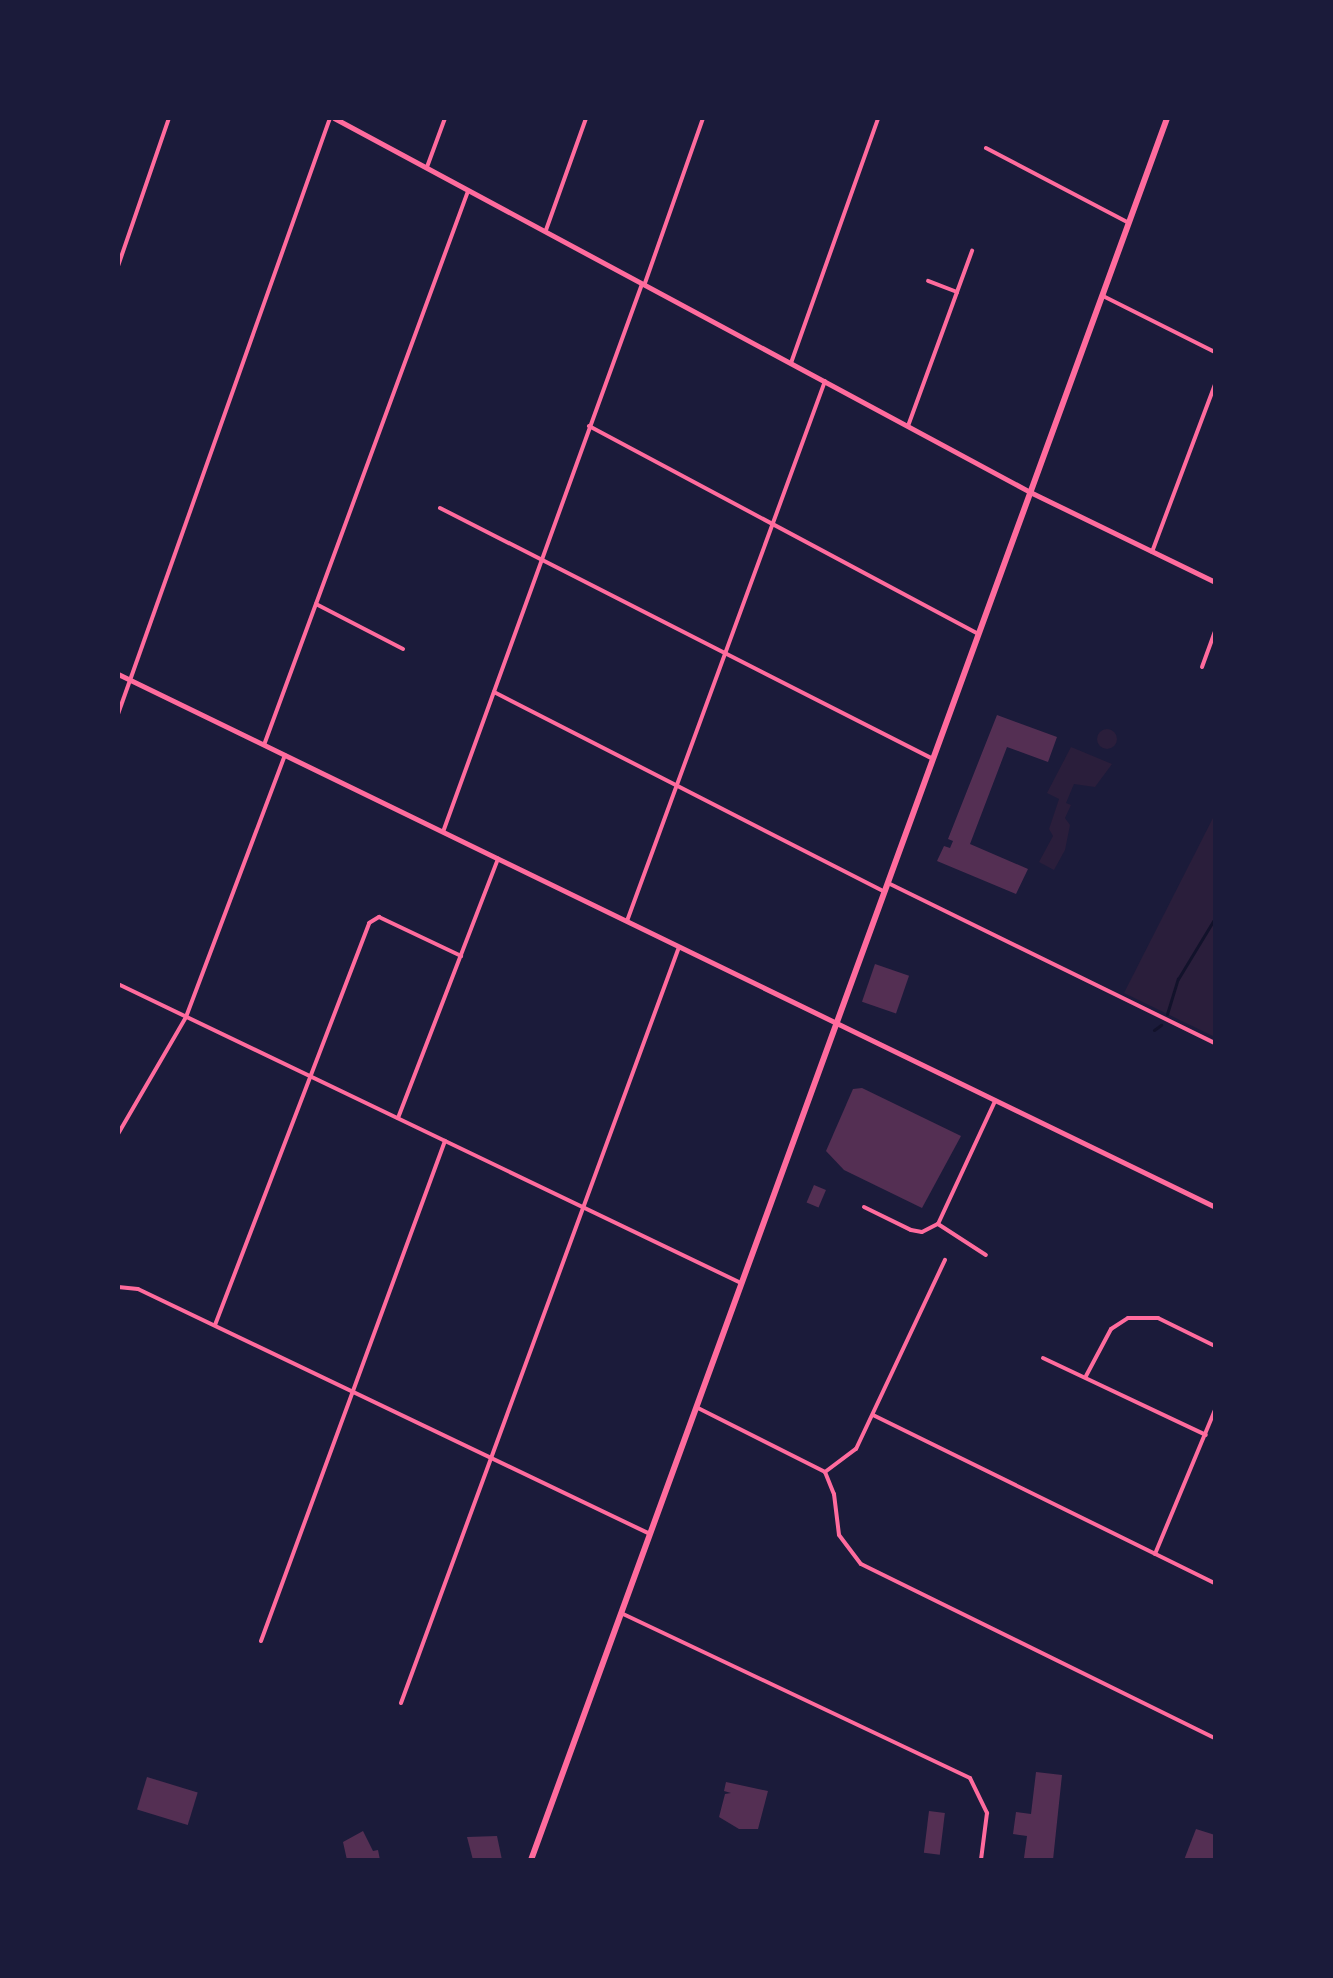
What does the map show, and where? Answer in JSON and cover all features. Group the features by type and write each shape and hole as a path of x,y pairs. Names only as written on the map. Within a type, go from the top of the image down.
{"main road":[{"path":"531,1860 1167,118"}],"street":[{"path":"118,266 169,118"},
{"path":"118,714 332,118 1032,493 1215,582"},
{"path":"427,167 445,118"},
{"path":"546,230 586,118"},
{"path":"443,832 703,118"},
{"path":"791,363 878,118"},
{"path":"986,148 1129,223"},
{"path":"264,745 469,189"},
{"path":"908,426 972,251"},
{"path":"928,281 957,292"},
{"path":"1103,296 1215,352"},
{"path":"627,921 825,381"},
{"path":"1152,552 1215,384"},
{"path":"589,426 980,634"},
{"path":"440,508 934,760"},
{"path":"316,604 403,649"},
{"path":"1202,667 1215,632"},
{"path":"118,674 1215,1207"},
{"path":"494,692 885,892"},
{"path":"118,1134 186,1017 285,755"},
{"path":"398,1118 498,859"},
{"path":"888,883 1215,1043"},
{"path":"214,1326 369,923 379,917 461,956"},
{"path":"401,1703 679,947"},
{"path":"118,984 741,1283"},
{"path":"864,1207 911,1230 922,1232 938,1224 995,1101"},
{"path":"261,1641 445,1141"},
{"path":"938,1224 986,1255"},
{"path":"825,1472 856,1449 945,1260"},
{"path":"118,1287 138,1289 650,1534"},
{"path":"1086,1376 1111,1329 1128,1318 1158,1318 1215,1346"},
{"path":"1043,1358 1206,1435"},
{"path":"696,1407 825,1472"},
{"path":"1155,1554 1215,1410"},
{"path":"873,1415 1215,1583"},
{"path":"825,1472 839,1535 861,1564 1215,1738"},
{"path":"621,1613 970,1778 987,1813 981,1860"}],"shaded area":[{"path":"1107,729 1114,732 1117,739 1114,746 1107,749 1100,746 1097,739 1100,732"},
{"path":"1071,747 1112,764 1095,787 1074,784 1066,803 1071,805 1065,818 1070,825 1065,850 1054,870 1039,862 1053,836 1049,829 1059,799 1047,793"},
{"path":"1215,814 1215,1037 1124,993"}],"building":[{"path":"997,715 1057,737 1048,762 1007,747 970,844 1028,869 1016,894 937,861 944,846 950,848 953,841 948,839"},
{"path":"875,964 909,976 896,1014 862,1002"},
{"path":"862,1088 961,1136 922,1208 844,1170 826,1151 853,1089"},
{"path":"814,1185 826,1190 819,1208 807,1202"},
{"path":"1036,1772 1062,1775 1053,1860 1024,1858 1027,1836 1013,1834 1016,1812 1031,1814"},
{"path":"147,1777 198,1792 188,1825 137,1810"},
{"path":"726,1782 768,1791 758,1829 739,1829 719,1817 725,1794 731,1793 724,1791"},
{"path":"929,1811 945,1813 940,1855 924,1853"},
{"path":"1196,1829 1215,1835 1215,1860 1184,1860"},
{"path":"363,1831 373,1851 378,1850 380,1860 347,1860 343,1842"},
{"path":"497,1836 502,1860 473,1860 467,1837"}],"waterway":[{"path":"1167,1014 1178,979 1215,918"},
{"path":"1154,1030 1161,1025"}]}
